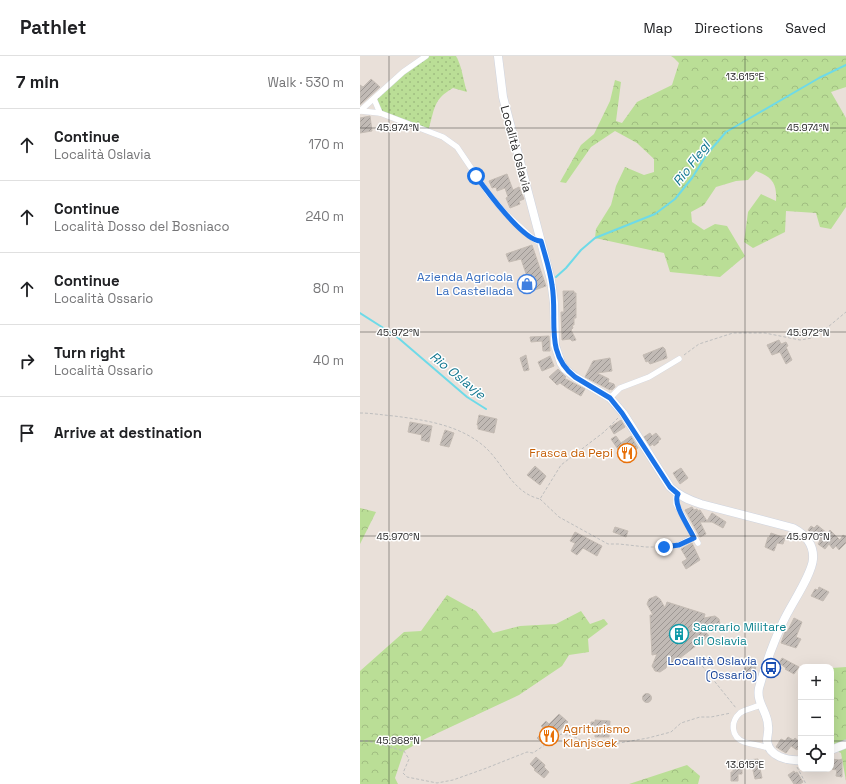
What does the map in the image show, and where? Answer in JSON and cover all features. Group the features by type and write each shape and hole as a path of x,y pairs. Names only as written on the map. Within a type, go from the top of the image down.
{"street":[{"path":"361,111 403,72 426,56"},
{"name":"Località Oslavia","path":"498,56 503,97 552,286 555,345 561,363 569,373 610,398"},
{"path":"374,99 380,112"},
{"path":"361,111 380,112 443,136 457,147 488,193 506,214 530,236 537,241 541,241"},
{"path":"678,359 649,377 620,388 610,398 622,413 670,487 678,494 701,504 793,528 806,537 810,543 813,553 812,567 779,629 759,690 758,698 768,723 767,742 774,754 784,759 797,760"},
{"path":"678,494 676,497 676,504 696,540 679,545"},
{"path":"760,705 740,713 734,721 733,730 738,738 743,742 765,747 769,746"},
{"path":"834,749 846,744"}],"path":[{"path":"678,359 699,344 733,333 765,332 800,340 812,338 822,332 846,312"},
{"path":"360,413 419,419 447,426 469,436 486,448 511,479 530,497 540,500 559,517 608,544 664,547 679,545"},
{"path":"540,500 561,465 604,432 622,413"},
{"path":"699,662 740,713"},
{"path":"360,741 368,741 404,751 409,760 403,773 404,775 407,777 437,783 484,770 527,752 533,753 561,734 573,736 591,745 608,745 648,738 671,732 681,723 700,717 740,713"},
{"path":"797,760 806,784"}],"green space":[{"path":"426,56 456,56 467,92 453,88 441,97 435,106 428,131 380,113 374,99"},
{"path":"671,56 846,56 846,87 831,92 846,118 846,207 831,229 820,227 816,213 786,211 785,232 753,248 744,242 748,212 761,194 776,201 776,190 773,182 762,173 756,171 748,180 736,181 716,187 704,205 691,212 692,222 704,230 715,224 727,226 745,256 720,277 670,272 664,253 595,238 596,229 611,205 616,186 625,167 644,175 654,172 654,159 637,143 615,131 591,147 566,183 560,182 581,145 594,134 610,101 615,80 621,82 616,121 622,123 637,102 672,85 679,63"},
{"path":"360,508 376,512 360,544"},
{"path":"447,595 476,611 493,633 520,626 556,624 581,611 590,624 604,619 608,624 588,639 589,652 569,655 562,666 519,695 425,739 404,751 395,778 398,784 360,784 360,671 404,632 421,631"},
{"path":"846,667 846,781 841,753 834,750 834,668"},
{"path":"687,765 700,776 698,784 629,784"}],"building":[{"path":"371,79 380,87 360,105 360,85 363,87"},
{"path":"370,116 372,131 360,133 360,118"},
{"path":"507,174 513,190 519,187 524,199 519,201 520,204 510,208 506,198 508,197 505,188 497,191 496,187 492,188 489,181"},
{"path":"532,245 546,286 532,291 521,259 509,262 506,254"},
{"path":"563,291 574,291 574,293 576,293 576,318 574,318 574,325 572,325 573,328 571,330 576,340 572,341 570,339 562,340 561,312 564,312"},
{"path":"549,336 550,351 543,351 542,341 531,342 530,337"},
{"path":"779,340 781,344 786,342 788,346 786,347 792,360 786,364 780,352 772,355 767,345"},
{"path":"663,347 667,358 650,364 648,361 646,362 643,355"},
{"path":"526,355 529,370 524,371 520,358"},
{"path":"550,356 554,366 542,371 538,362"},
{"path":"610,358 612,371 597,373 609,379 608,382 614,384 615,387 612,390 585,377 593,361"},
{"path":"558,369 566,377 564,378 585,389 581,396 560,383 557,385 549,377"},
{"path":"479,415 497,419 494,433 478,429 477,425"},
{"path":"621,420 625,427 614,434 610,427"},
{"path":"410,422 432,426 429,442 421,440 422,435 408,432"},
{"path":"445,430 454,433 449,447 440,445"},
{"path":"650,433 652,436 656,433 661,439 654,446 653,444 650,446 644,437"},
{"name":"Frasca da Pepi","path":"616,436 621,443 631,436 638,448 633,451 635,455 626,461 611,439"},
{"path":"535,466 546,476 540,485 527,475"},
{"path":"681,468 688,478 680,484 673,473"},
{"path":"692,507 694,510 700,510 707,521 712,513 726,522 723,528 712,522 700,522 706,534 700,537 685,510"},
{"path":"817,525 827,533 830,530 840,540 843,535 846,537 846,543 839,550 836,546 833,549 829,544 825,549 818,544 820,541 808,530 811,526 814,528"},
{"path":"615,527 628,531 626,537 613,532"},
{"path":"575,532 602,546 597,556 583,548 577,555 571,551 575,543 570,541"},
{"path":"771,533 785,538 783,544 777,543 774,551 765,547"},
{"path":"692,543 700,560 686,569 682,562 687,559 681,549"},
{"path":"819,587 829,592 823,601 811,596 815,589 818,590"},
{"name":"Sacrario Militare di Oslavia","path":"656,596 660,599 665,608 667,602 705,614 704,618 715,616 719,619 720,624 716,630 705,631 709,636 672,664 668,659 666,668 660,672 655,671 652,666 657,654 652,655 650,615 653,615 647,604 649,599"},
{"path":"794,618 802,622 796,637 801,639 796,648 781,643 785,632 787,632"},
{"path":"782,658 798,666 798,668 794,674 785,669 786,668 779,663"},
{"path":"748,664 756,665 754,678 743,676 745,668 747,668"},
{"path":"645,694 649,694 651,698 649,702 645,702 643,700 643,696"},
{"path":"559,714 568,722 544,745 537,738 545,730 541,726 546,721 549,724"},
{"path":"595,720 610,721 609,737 595,737 595,728 591,728 591,722 595,722"},
{"path":"788,737 793,740 795,738 798,740 797,750 791,746 786,753 776,747 781,739 785,741"},
{"path":"536,757 545,765 544,767 549,772 544,778 534,770 535,769 530,764"},
{"path":"758,759 762,778 755,779 752,766 748,767 747,760"},
{"path":"834,759 842,759 842,777 836,776 837,770 834,770"},
{"path":"733,768 742,768 742,774 738,774 738,781 731,781 731,772 733,772"},
{"path":"794,771 795,773 797,772 803,782 800,784 794,784 788,775"}],"waterway":[{"name":"Rio Flegl","path":"556,277 566,268 581,250 595,238 655,214 675,199 692,178 707,154 726,132 819,78 846,65"},
{"name":"Rio Oslavje","path":"360,313 396,336 467,397 486,409"}],"place":[{"name":"Azienda Agricola La Castellada","path":"527,284"},
{"name":"Frasca da Pepi","path":"627,453"},
{"name":"Sacrario Militare di Oslavia","path":"679,634"},
{"name":"Località Oslavia (Ossario)","path":"771,668"},
{"name":"Agriturismo Klanjscek","path":"549,736"}],"route":[{"path":"476,176 506,214 530,236 537,241 541,241 552,286 554,303 554,339 561,363 569,373 610,398 622,413 670,487 678,494 676,497 676,504 694,538 679,545 664,547"}]}
